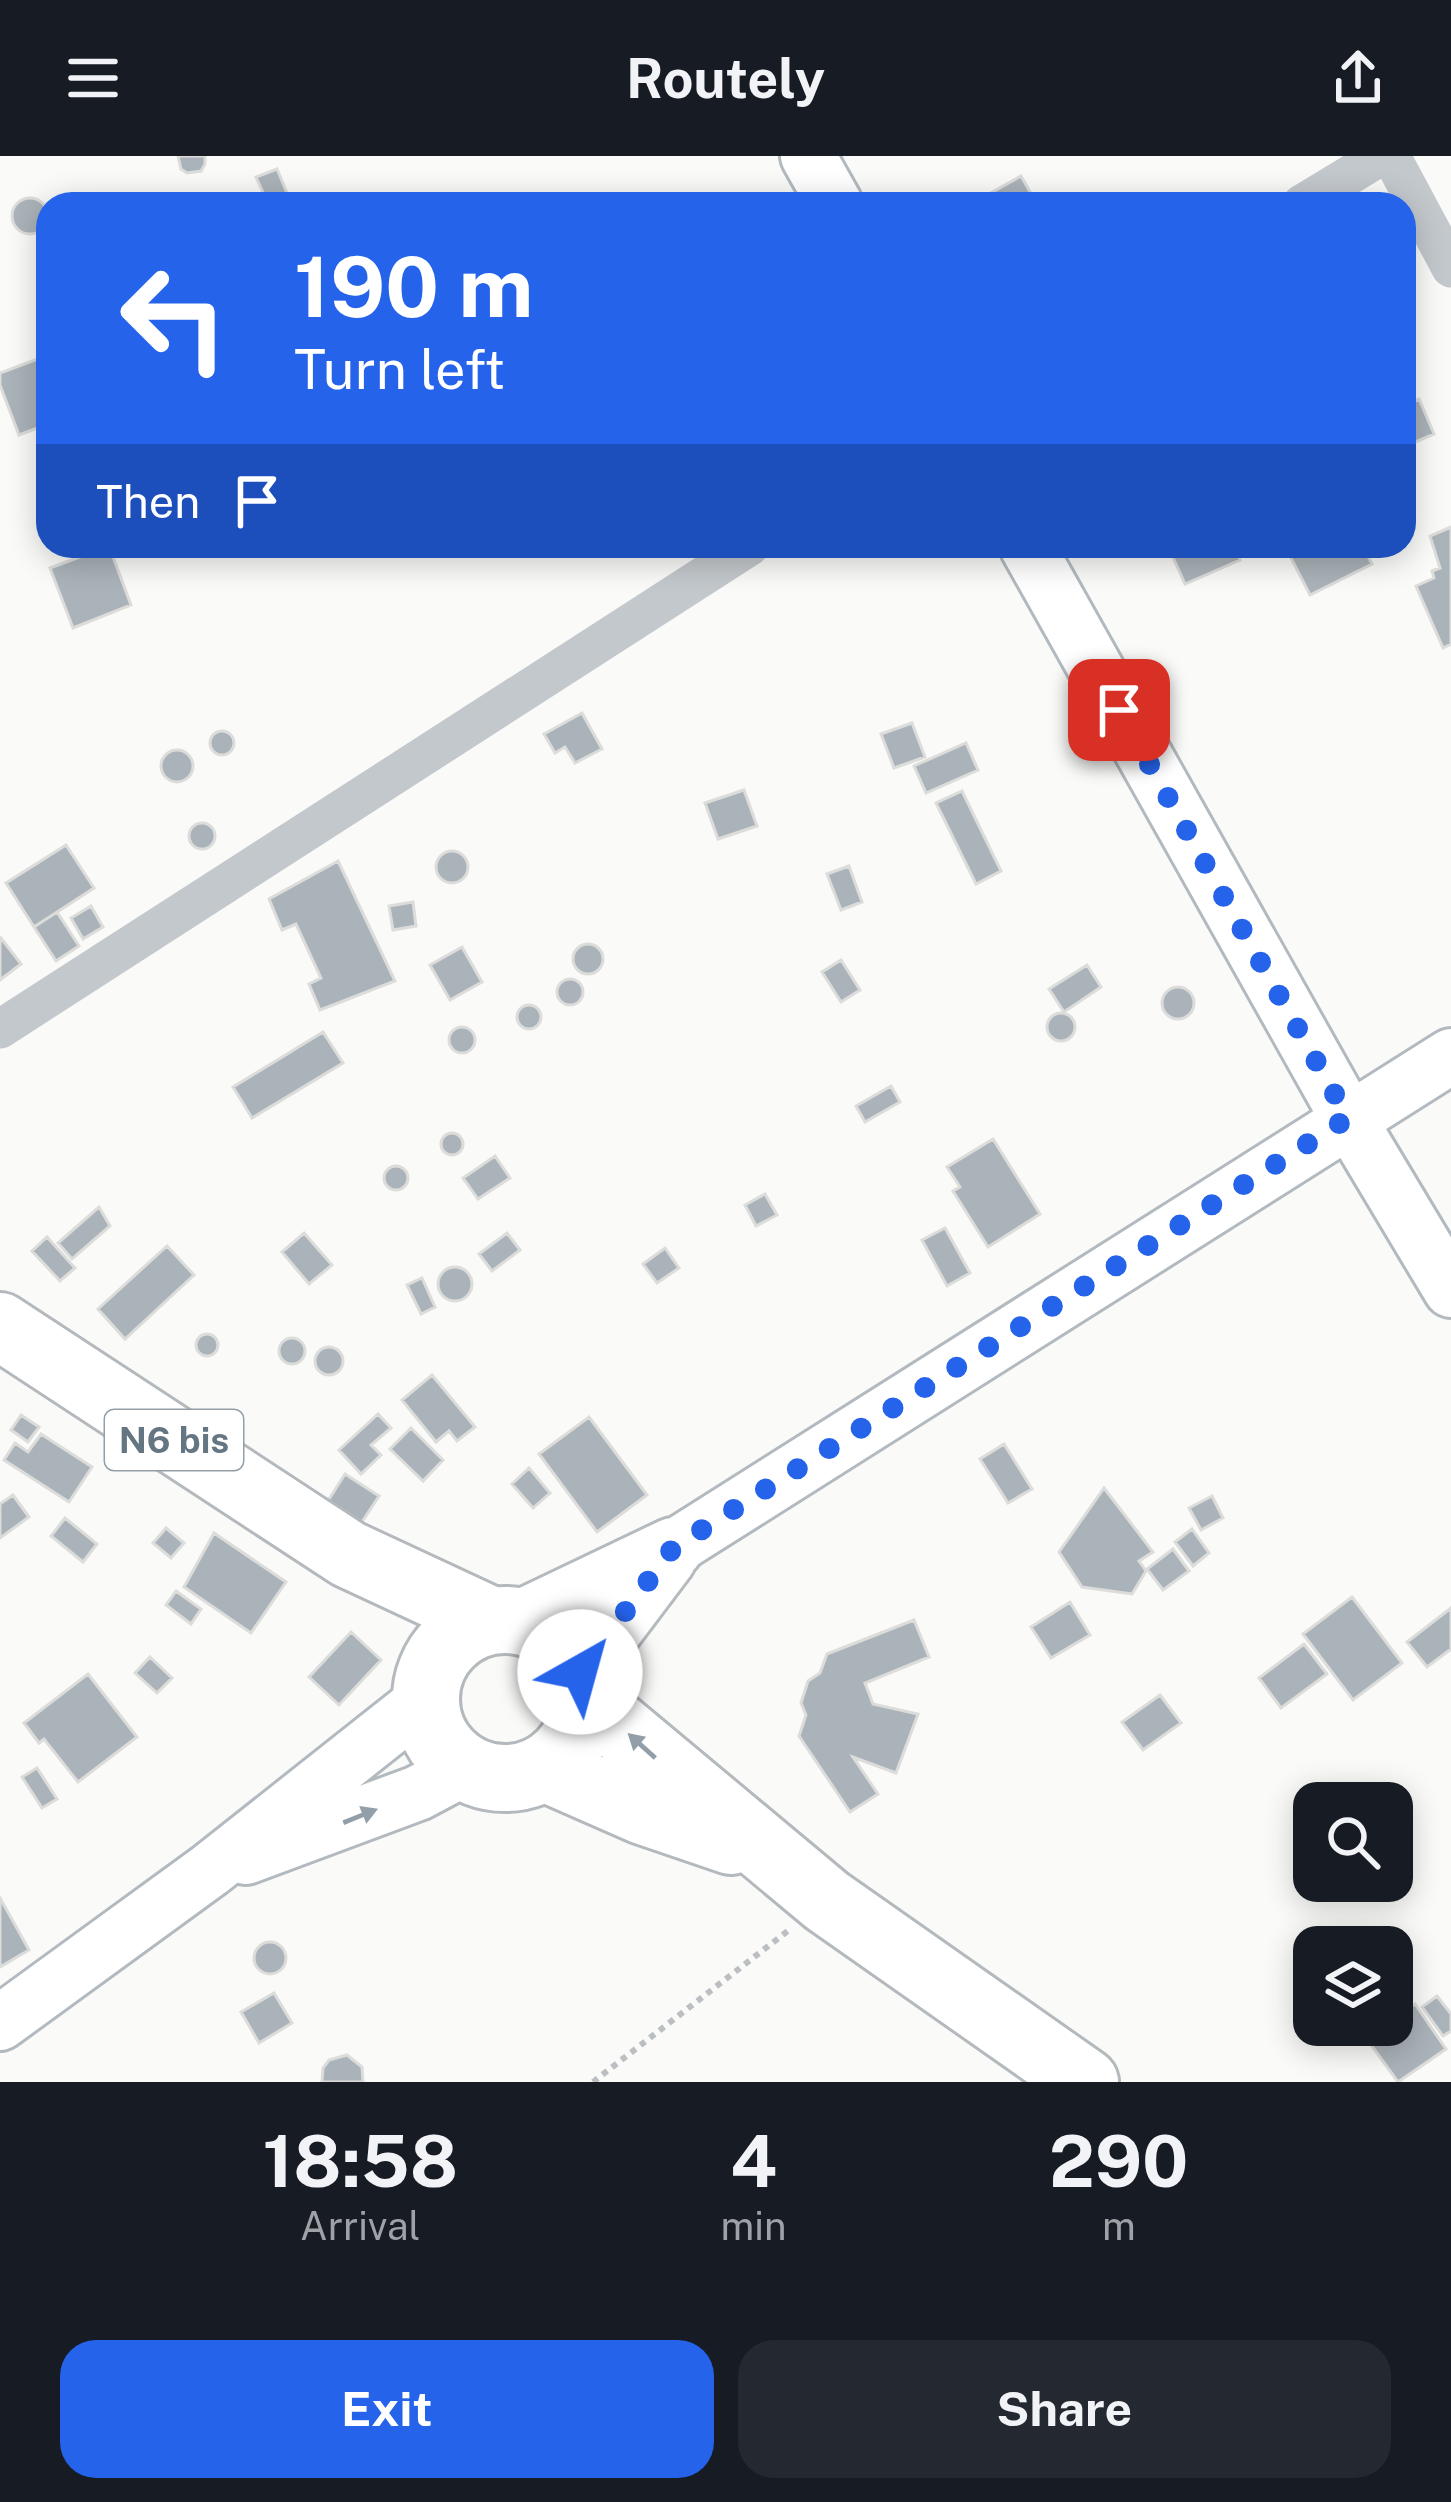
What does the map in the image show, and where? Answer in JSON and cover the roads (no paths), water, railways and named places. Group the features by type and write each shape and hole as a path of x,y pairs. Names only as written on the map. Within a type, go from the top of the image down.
{"highway":[{"name":"N6 bis","path":"8,1344 348,1554"},
{"path":"348,1554 555,1637 567,1648 582,1686 580,1726 573,1740 544,1768 518,1777 491,1777 465,1768 436,1739 428,1685 348,1554"},
{"path":"428,1685 444,1648 466,1630 506,1621"},
{"path":"582,1686 761,1850 826,1901 1085,2082"},
{"path":"544,1768 643,1811 761,1850"}],"main road":[{"path":"808,156 828,192"},
{"path":"1034,558 1348,1118 1451,1290"},
{"path":"506,1621 673,1548 1451,1055"},
{"path":"582,1686 673,1548"},
{"path":"0,2024 210,1870 428,1685"},
{"path":"210,1870 332,1827 441,1783 465,1768"}],"street":[{"path":"1322,192 1382,156"},
{"path":"1391,156 1410,192"},
{"path":"1416,203 1451,268"},
{"path":"0,1029 731,558"}]}
